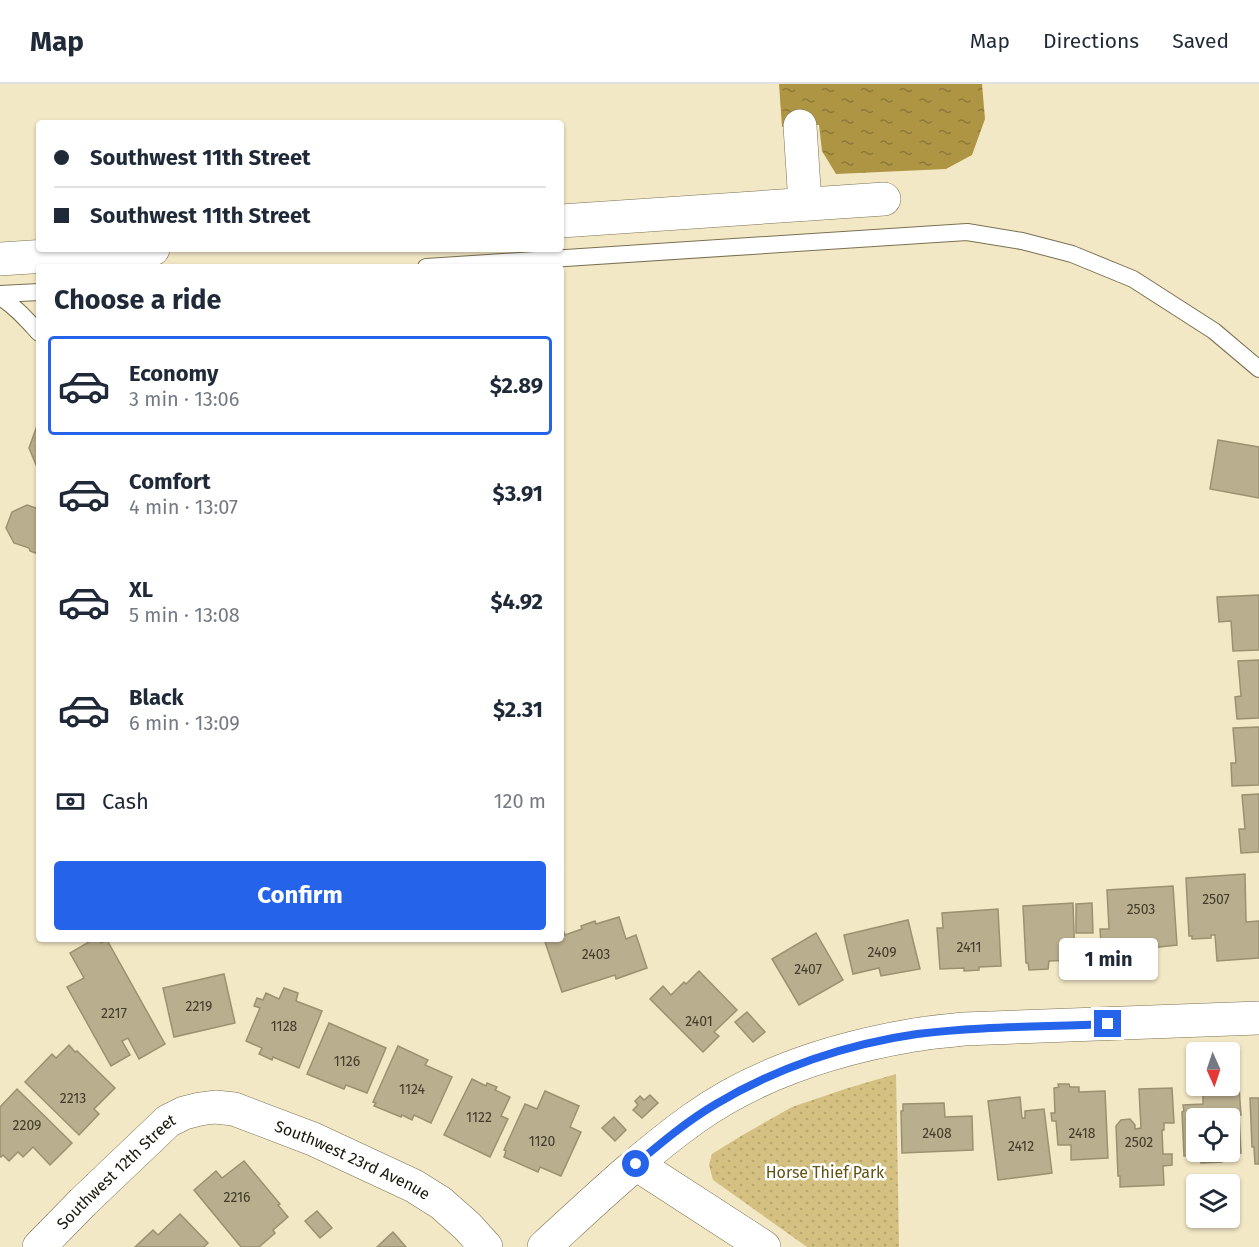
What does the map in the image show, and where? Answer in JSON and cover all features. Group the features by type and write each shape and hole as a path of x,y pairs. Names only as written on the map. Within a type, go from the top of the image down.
{"street":[{"path":"800,126 806,204"},
{"path":"564,221 884,199"},
{"path":"0,260 111,252"},
{"path":"544,1247 636,1164 694,1118 748,1087 787,1069 826,1056 871,1043 916,1034 964,1029 1259,1018"},
{"name":"Southwest 23rd Avenue","path":"200,1109 215,1107 234,1109 313,1139 414,1186 441,1203 486,1247"},
{"name":"Southwest 12th Street","path":"39,1247 82,1202 168,1121 184,1113 200,1109"},
{"path":"636,1164 764,1247"}],"lane":[{"path":"472,264 968,232 1022,241 1072,254 1133,279 1214,332 1259,369"},
{"path":"0,296 36,292"},
{"path":"0,296 36,330"}],"green space":[{"name":"Horse Thief Park","path":"896,1074 899,1247 807,1247 713,1180 709,1165 712,1154 741,1136 792,1107"}],"water":[{"path":"779,84 982,84 985,119 972,155 946,169 836,174 822,151 819,125 782,127"}],"building":[{"path":"36,429 36,465 29,448"},
{"path":"1218,440 1259,447 1259,498 1210,489"},
{"path":"27,505 36,508 36,552 14,543 6,528 12,512"},
{"path":"1259,595 1259,650 1233,651 1231,621 1219,622 1217,597"},
{"path":"1259,660 1259,718 1237,719 1235,697 1241,696 1238,661"},
{"path":"1259,727 1259,785 1232,786 1231,763 1236,763 1233,728"},
{"path":"1259,794 1259,852 1241,853 1239,829 1245,829 1242,795"},
{"path":"1245,874 1246,922 1259,921 1259,958 1217,961 1215,935 1211,935 1211,938 1192,939 1192,936 1189,936 1186,878"},
{"path":"1173,886 1177,945 1150,948 1150,963 1118,965 1117,959 1102,960 1100,929 1109,929 1107,890"},
{"path":"1073,903 1075,960 1049,961 1048,969 1029,970 1028,963 1026,963 1023,906"},
{"path":"1092,903 1093,933 1076,933 1076,904"},
{"path":"998,909 1001,966 979,967 979,970 964,971 964,968 940,969 937,928 943,928 942,913"},
{"path":"619,917 626,939 636,935 647,968 616,979 615,975 562,992 545,942 564,942 564,932 565,935 582,929 581,926 595,921 596,924"},
{"path":"908,920 920,969 881,976 879,968 853,974 844,935"},
{"path":"816,933 843,980 799,1005 772,959"},
{"path":"89,942 108,942 165,1044 139,1059 128,1038 122,1041 130,1055 111,1066 67,987 84,978 70,953"},
{"path":"699,971 737,1010 714,1032 719,1036 703,1052 650,999 663,986 671,995"},
{"path":"224,974 235,1023 174,1037 163,988"},
{"path":"284,988 298,993 296,1001 322,1011 299,1068 259,1054 262,1048 246,1041 260,1008 254,1006 257,998 263,1000 266,993 279,999"},
{"path":"747,1012 765,1032 753,1042 735,1022"},
{"path":"329,1023 386,1048 367,1093 346,1085 344,1089 307,1074"},
{"path":"69,1045 115,1088 94,1109 99,1114 79,1135 25,1082 52,1054 56,1058"},
{"path":"398,1046 428,1060 425,1065 452,1077 431,1123 414,1115 412,1120 402,1115 401,1117 374,1106 376,1103 373,1102"},
{"path":"472,1079 486,1086 487,1083 497,1087 495,1090 510,1097 501,1116 508,1119 490,1157 444,1135"},
{"path":"1058,1084 1079,1087 1079,1092 1105,1091 1108,1158 1071,1160 1071,1145 1058,1145 1056,1121 1052,1121 1051,1113 1055,1113 1054,1088 1059,1087"},
{"path":"1172,1088 1174,1123 1164,1123 1164,1130 1162,1130 1163,1154 1172,1154 1172,1165 1163,1166 1164,1185 1120,1187 1116,1126 1121,1120 1130,1119 1135,1129 1141,1128 1139,1089"},
{"path":"17,1089 72,1143 50,1165 33,1147 23,1157 18,1152 9,1161 3,1155 0,1157 0,1107"},
{"path":"545,1091 579,1106 570,1127 581,1132 561,1176 540,1167 538,1172 504,1157 506,1151 504,1150 525,1104 537,1109"},
{"path":"650,1095 658,1103 642,1118 633,1110 638,1105 635,1101 640,1096 644,1100"},
{"path":"1203,1096 1240,1096 1241,1115 1240,1108 1186,1108 1186,1156 1184,1156 1183,1105 1203,1104"},
{"path":"1020,1097 1022,1118 1025,1118 1025,1111 1044,1109 1052,1173 998,1180 988,1101"},
{"path":"1250,1098 1259,1098 1259,1164 1255,1164 1254,1147 1252,1147"},
{"path":"944,1103 945,1117 972,1116 973,1150 902,1153 901,1111 903,1111 903,1104"},
{"path":"614,1117 626,1130 615,1141 602,1128"},
{"path":"244,1161 288,1217 259,1247 241,1247 194,1190 216,1171 222,1178"},
{"path":"317,1211 332,1228 320,1238 305,1221"},
{"path":"180,1214 208,1243 204,1247 135,1247 153,1230 158,1235"},
{"path":"393,1232 406,1247 377,1247"}],"route":[{"path":"636,1164 670,1136 716,1104 787,1069 826,1056 871,1043 916,1034 964,1029 1108,1024"}]}
